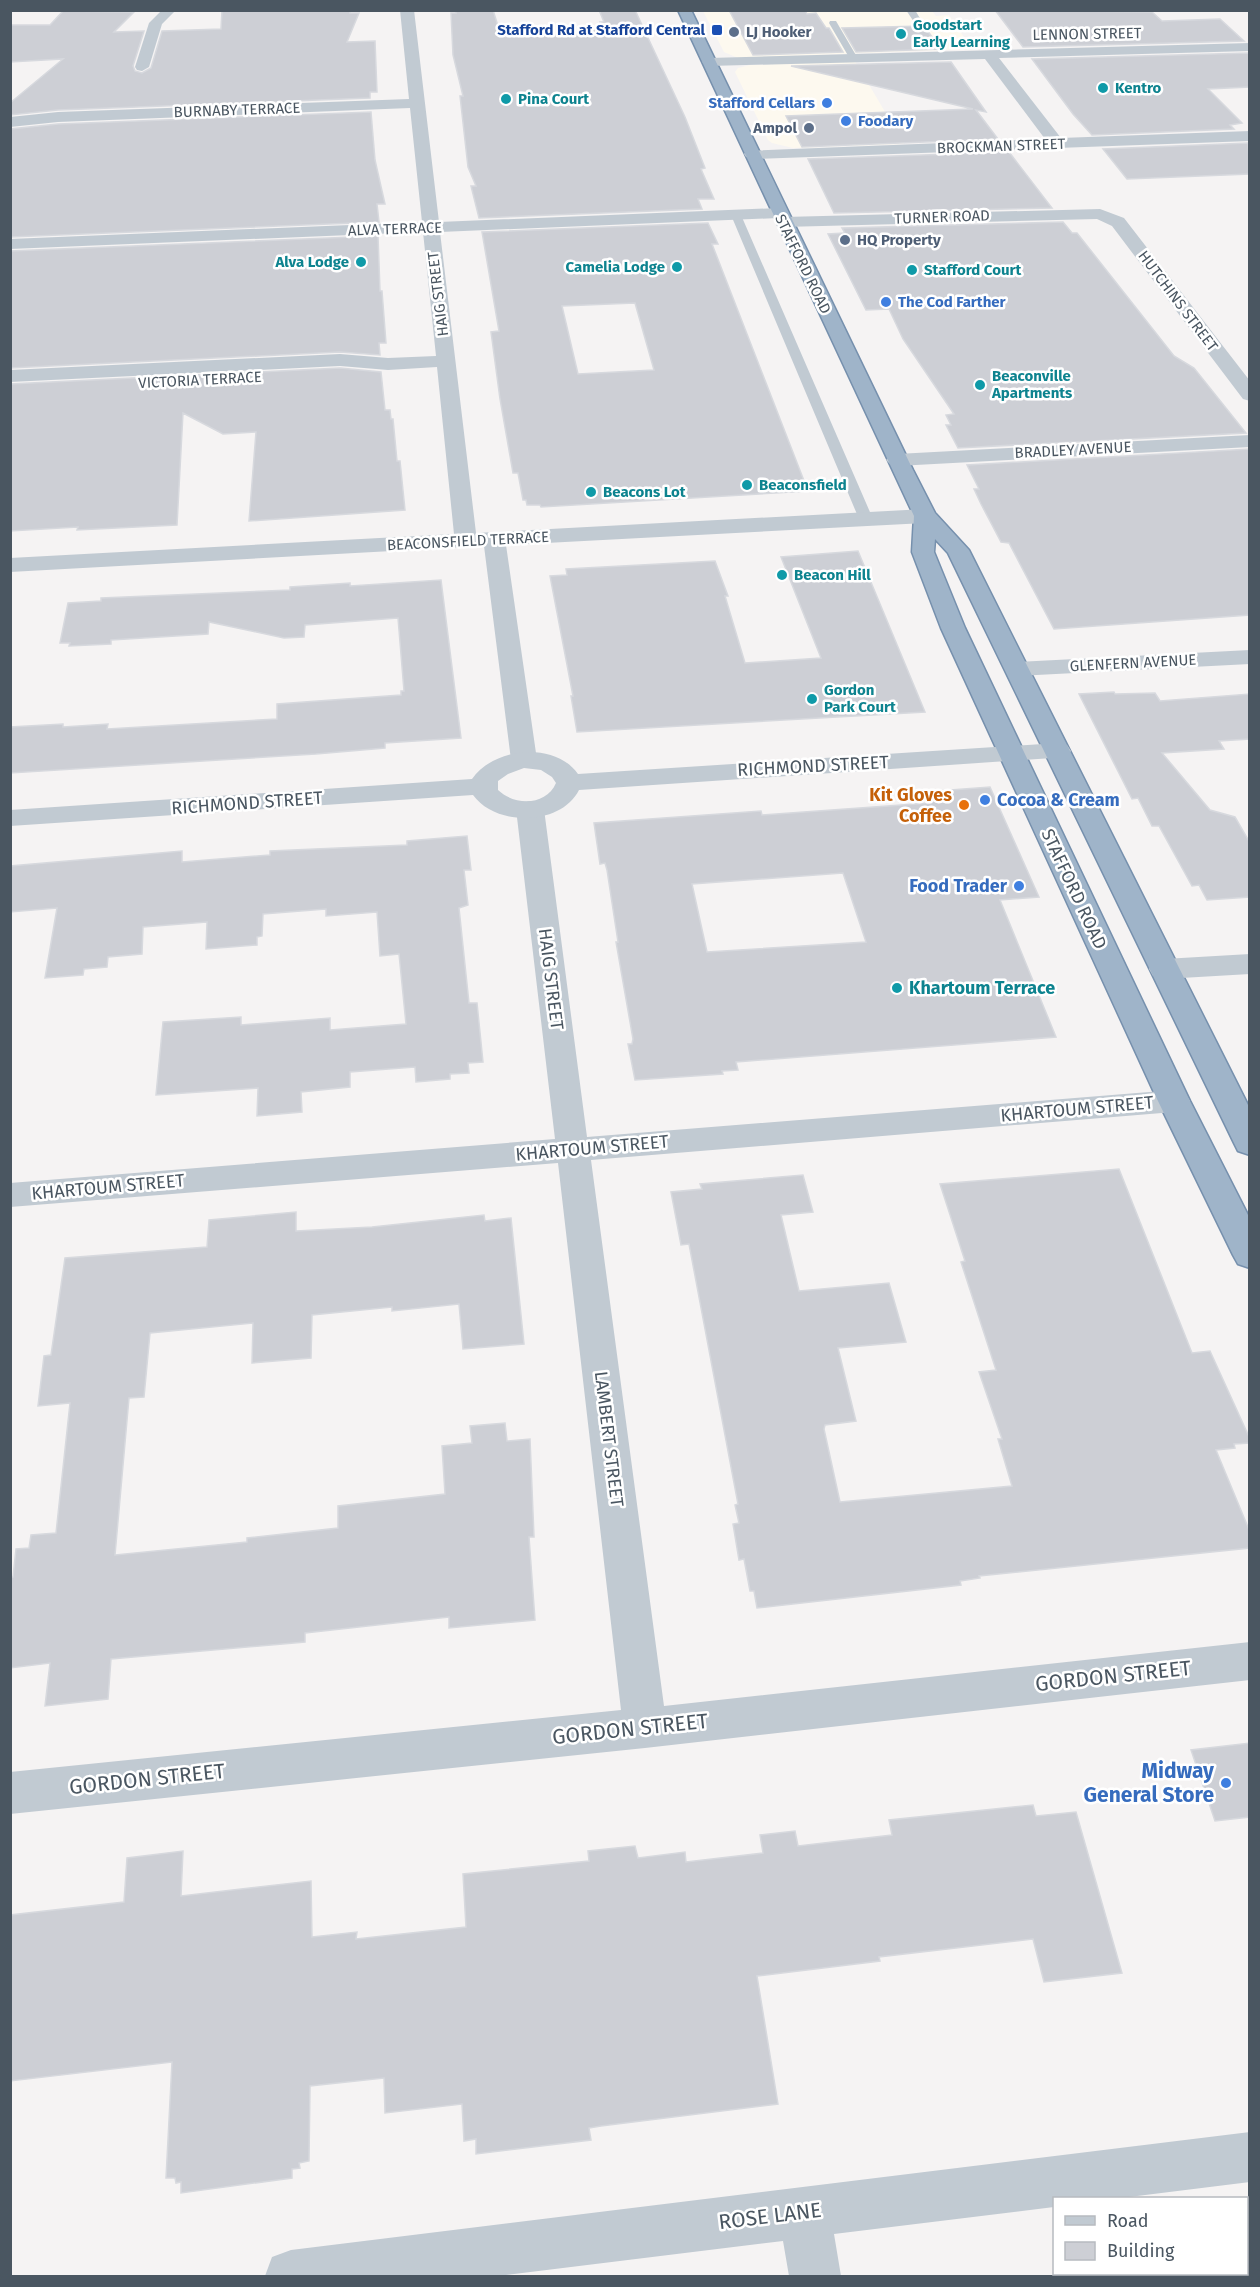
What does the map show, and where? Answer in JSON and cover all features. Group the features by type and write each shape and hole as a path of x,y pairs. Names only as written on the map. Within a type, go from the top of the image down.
{"highway":[{"name":"STAFFORD ROAD","path":"684,10 897,460 925,516 958,550 1250,1143"},
{"name":"STAFFORD ROAD","path":"925,516 923,552 953,628 1174,1101 1250,1255"}],"street":[{"path":"142,67 156,23 170,10"},
{"name":"HAIG STREET","path":"407,10 429,227 466,541"},
{"name":"LENNON STREET","path":"709,62 1250,47"},
{"path":"988,53 1057,144"},
{"name":"BURNABY TERRACE","path":"10,122 58,117 417,103"},
{"name":"BURNABY TERRACE","path":"10,115 58,117"},
{"name":"BROCKMAN STREET","path":"752,154 1250,136"},
{"name":"TURNER ROAD","path":"781,218 1100,214"},
{"name":"HUTCHINS STREET","path":"1100,214 1118,222 1250,395"},
{"name":"ALVA TERRACE","path":"10,244 736,215 781,218"},
{"name":"VICTORIA TERRACE","path":"10,376 340,360 388,364 446,361"},
{"name":"VICTORIA TERRACE","path":"10,389 341,373 388,364"},
{"name":"BRADLEY AVENUE","path":"897,460 1250,441"},
{"name":"BEACONSFIELD TERRACE","path":"10,566 925,516"},
{"path":"494,539 524,760"},
{"name":"GLENFERN AVENUE","path":"1017,669 1250,657"},
{"name":"RICHMOND STREET","path":"569,783 1058,751"},
{"path":"524,760 549,763 560,768 567,775 569,783 563,797 554,803 530,809 510,807 493,801 484,786 485,779 499,766 524,760"},
{"name":"RICHMOND STREET","path":"10,818 484,786"},
{"name":"HAIG STREET","path":"530,809 574,1150"},
{"path":"1164,969 1250,964"},
{"name":"KHARTOUM STREET","path":"10,1195 1174,1101"},
{"name":"LAMBERT STREET","path":"574,1150 645,1728"},
{"name":"GORDON STREET","path":"10,1792 645,1728 1250,1661"},
{"name":"ROSE LANE","path":"291,2277 1250,2157"},
{"path":"804,2212 815,2277"}],"lane":[{"path":"910,10 917,20"},
{"path":"833,23 853,57"},
{"path":"736,215 866,519"}],"shaded area":[{"path":"703,11 932,11 936,16 949,15 972,49 738,58 724,52"},
{"path":"855,61 904,144 793,148 772,143 768,140 735,72 738,68 750,65"}],"building":[{"path":"222,10 350,10 350,13 359,13 347,42 375,41 377,92 370,92 370,98 58,110 10,115 10,103 63,59 10,62 10,25 50,25 63,11 134,12 114,32 144,31 133,66 135,71 142,73 151,68 162,31 221,29"},
{"path":"455,10 493,10 498,26 505,37 591,34 590,29 602,29 600,22 604,22 599,10 635,10 685,117 705,168 701,169 714,199 698,199 702,209 479,218 471,186 476,186 468,167 460,96 463,96 453,55 451,13 456,13"},
{"path":"729,10 805,10 807,14 816,13 826,28 829,28 843,52 753,55"},
{"path":"995,10 1152,12 1162,21 1220,19 1244,41 1023,47"},
{"path":"924,26 941,49 856,52 842,28"},
{"path":"1250,53 1250,87 1208,89 1242,123 1230,125 1234,129 1092,135 1073,114 1032,59"},
{"path":"951,62 986,112 976,110 998,139 802,147 786,116 973,109 791,66"},
{"path":"371,112 375,160 385,204 377,204 379,222 10,237 10,129 58,124"},
{"path":"1248,143 1250,174 1127,179 1103,149"},
{"path":"1009,152 1052,208 834,213 808,159"},
{"path":"1063,222 1072,233 1077,233 1174,356 1194,368 1246,433 958,448 946,425 951,425 946,415 954,414 903,339 889,309 866,310 828,234 845,233 842,228"},
{"path":"708,223 718,244 712,244 808,491 541,507 540,505 527,505 526,500 523,500 518,473 513,473 500,399 491,332 499,331 482,232","holes":["635,303 654,370 578,374 562,306"]},
{"path":"378,236 380,291 382,291 386,343 379,343 380,355 340,352 10,368 10,251"},
{"path":"340,368 381,372 385,410 390,410 391,419 393,419 405,510 249,521 256,432 223,434 183,413 177,525 10,531 10,384"},
{"path":"1250,449 1250,615 1054,629 1009,543 1001,542 974,489 979,489 967,465"},
{"path":"858,551 925,712 577,732 571,696 573,696 550,576 567,575 566,569 715,561 728,596 725,596 745,663 821,658 781,557"},
{"path":"441,580 461,738 385,743 385,748 316,754 10,773 10,727 108,724 107,729 277,719 277,704 401,695 401,691 404,691 398,618 305,625 304,637 284,638 209,622 208,634 111,640 111,644 69,646 70,643 60,643 68,603 101,601 101,598 290,590 290,587 350,583 350,586"},
{"path":"1114,692 1115,694 1155,693 1160,701 1250,694 1250,739 1219,741 1224,749 1162,753 1210,810 1235,817 1250,843 1250,897 1207,900 1199,885 1192,886 1159,826 1152,826 1138,798 1132,799 1079,694"},
{"path":"990,787 1039,897 1000,900 1056,1037 736,1062 738,1070 722,1071 723,1074 635,1080 628,1044 632,1044 633,1039 616,942 618,942 607,870 605,863 600,864 594,823 761,811 762,815 929,803 924,792","holes":["843,873 866,942 707,952 692,884"]},
{"path":"467,836 471,870 464,870 468,905 459,908 469,1003 477,1003 483,1062 468,1063 469,1073 450,1074 450,1079 416,1082 415,1067 350,1072 350,1087 301,1092 302,1112 257,1116 258,1088 156,1095 163,1022 241,1017 241,1025 330,1018 330,1030 406,1024 399,954 380,956 377,912 326,916 326,909 263,914 262,936 257,937 257,945 206,949 207,922 143,927 142,954 108,957 107,967 84,969 83,975 45,978 57,908 10,912 10,866 182,851 182,862 270,855 270,851 407,845 407,841"},
{"path":"1119,1169 1192,1353 1210,1351 1250,1439 1250,1443 1234,1444 1235,1448 1216,1450 1250,1532 1250,1548 979,1576 980,1578 960,1581 961,1585 757,1608 754,1591 750,1591 744,1559 739,1560 733,1524 739,1523 735,1505 738,1504 689,1244 681,1245 671,1192 702,1189 700,1184 803,1175 813,1212 781,1215 799,1291 889,1283 906,1342 838,1348 856,1421 825,1425 824,1429 840,1502 1012,1486 998,1439 1002,1439 979,1372 996,1370 961,1262 965,1261 940,1184"},
{"path":"296,1212 296,1231 372,1227 484,1215 485,1221 511,1218 524,1344 463,1349 459,1304 392,1311 392,1307 312,1315 311,1358 252,1363 253,1323 150,1333 144,1397 129,1398 115,1555 247,1542 247,1538 338,1528 338,1506 445,1494 442,1446 472,1443 470,1426 505,1423 507,1441 530,1439 534,1537 529,1537 535,1620 449,1628 449,1617 305,1633 305,1642 111,1659 108,1699 45,1706 50,1663 10,1668 10,1577 13,1577 16,1549 29,1548 31,1535 56,1533 70,1403 38,1406 44,1356 51,1355 65,1258 207,1247 209,1220"},
{"name":"Midway General Store","path":"1250,1743 1250,1817 1215,1821 1191,1750"},
{"path":"1033,1805 1036,1816 1076,1812 1122,1973 1044,1982 1033,1939 879,1957 880,1961 757,1976 778,2104 601,2126 589,2128 591,2140 476,2154 476,2139 464,2141 462,2104 385,2113 384,2078 310,2086 309,2161 299,2163 300,2168 292,2169 292,2178 181,2193 181,2182 176,2183 175,2178 166,2178 172,2062 10,2081 10,1915 124,1902 127,1858 183,1851 181,1896 311,1881 312,1937 357,1932 356,1939 466,1927 463,1874 589,1861 588,1851 635,1846 638,1858 685,1852 686,1862 763,1853 760,1835 795,1831 798,1846 892,1835 889,1820"}],"place":[{"name":"Stafford Rd at Stafford Central","path":"717,30"},
{"name":"LJ Hooker","path":"734,32"},
{"name":"Goodstart Early Learning","path":"901,34"},
{"name":"Kentro","path":"1103,88"},
{"name":"Pina Court","path":"506,99"},
{"name":"Stafford Cellars","path":"827,103"},
{"name":"Foodary","path":"846,121"},
{"name":"Ampol","path":"809,128"},
{"name":"HQ Property","path":"845,240"},
{"name":"Alva Lodge","path":"361,262"},
{"name":"Camelia Lodge","path":"677,267"},
{"name":"Stafford Court","path":"912,270"},
{"name":"The Cod Farther","path":"886,302"},
{"name":"Beaconville Apartments","path":"980,385"},
{"name":"Beaconsfield","path":"747,485"},
{"name":"Beacons Lot","path":"591,492"},
{"name":"Beacon Hill","path":"782,575"},
{"name":"Gordon Park Court","path":"812,699"},
{"name":"Cocoa & Cream","path":"985,800"},
{"name":"Kit Gloves Coffee","path":"964,805"},
{"name":"Food Trader","path":"1019,886"},
{"name":"Khartoum Terrace","path":"897,988"},
{"name":"Midway General Store","path":"1226,1783"}]}
